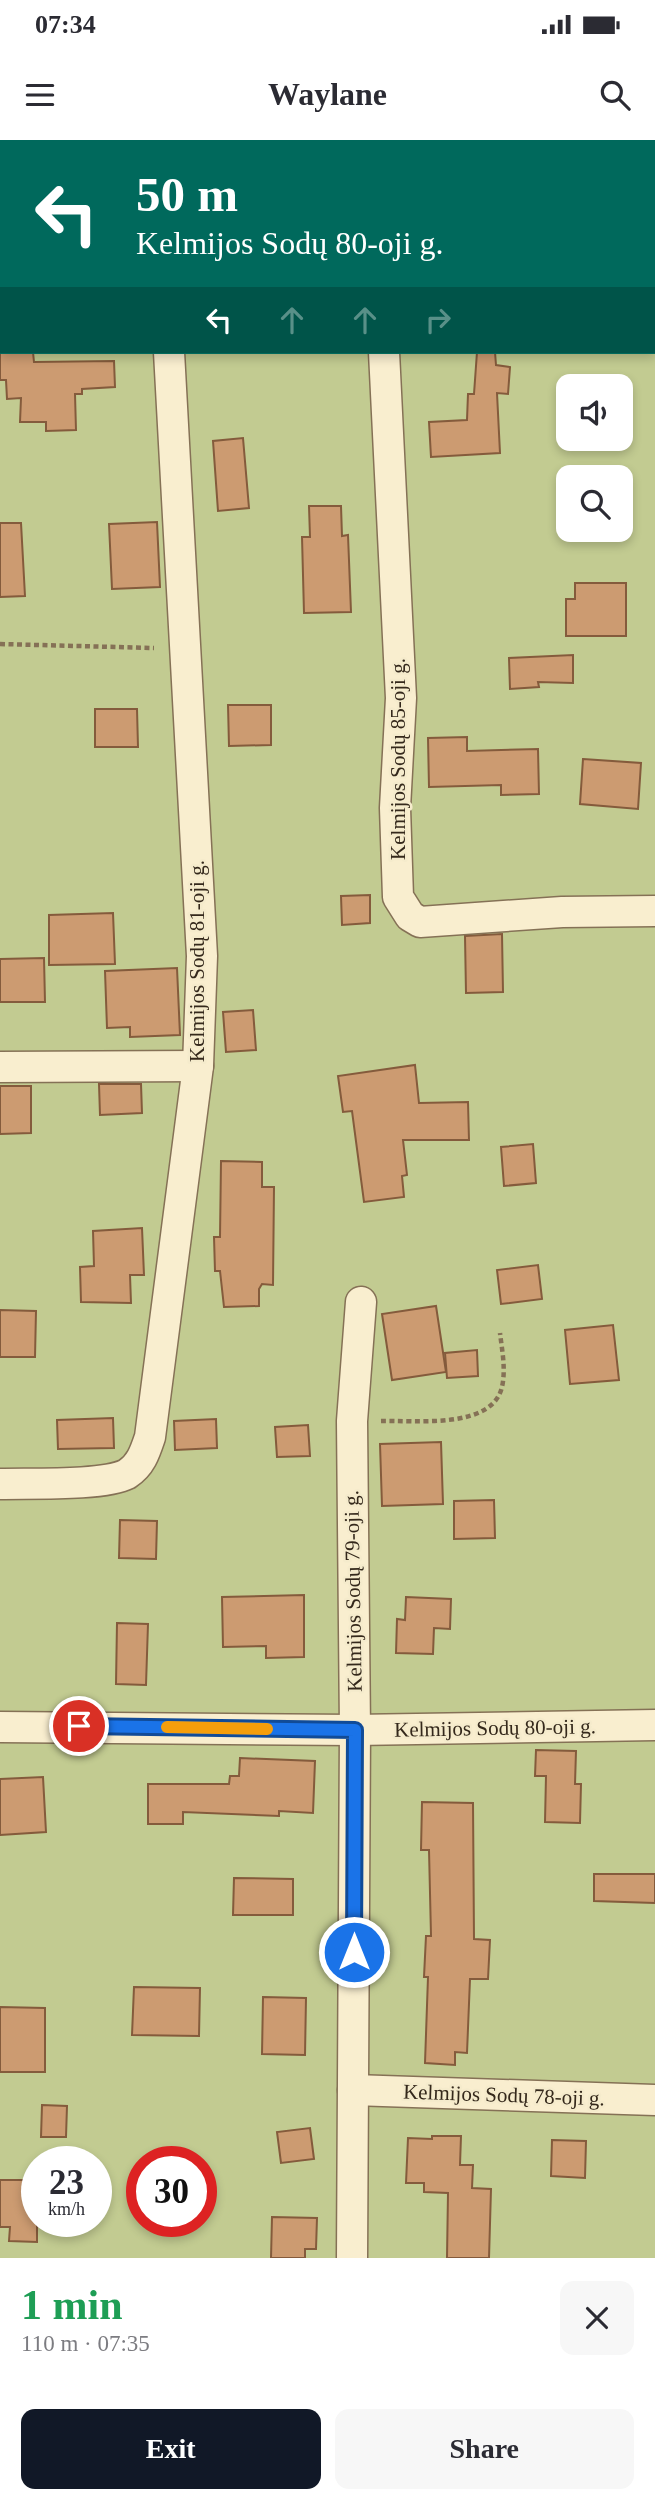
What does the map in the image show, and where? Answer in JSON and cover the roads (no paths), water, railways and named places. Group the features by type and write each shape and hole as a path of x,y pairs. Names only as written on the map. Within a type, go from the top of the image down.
{"street":[{"name":"Kelmijos Sodų 81-oji g.","path":"0,1484 103,1480 126,1474 142,1461 150,1437 198,1066 202,956 169,354"},
{"name":"Kelmijos Sodų 85-oji g.","path":"384,354 401,698 395,808 398,897 403,907 420,922 562,912 655,911"},
{"path":"0,1067 198,1066"},
{"name":"Kelmijos Sodų 79-oji g.","path":"352,2258 355,1730 352,1421 361,1302"},
{"name":"Kelmijos Sodų 80-oji g.","path":"0,1727 355,1730 655,1725"},
{"name":"Kelmijos Sodų 78-oji g.","path":"353,2090 655,2100"}]}
